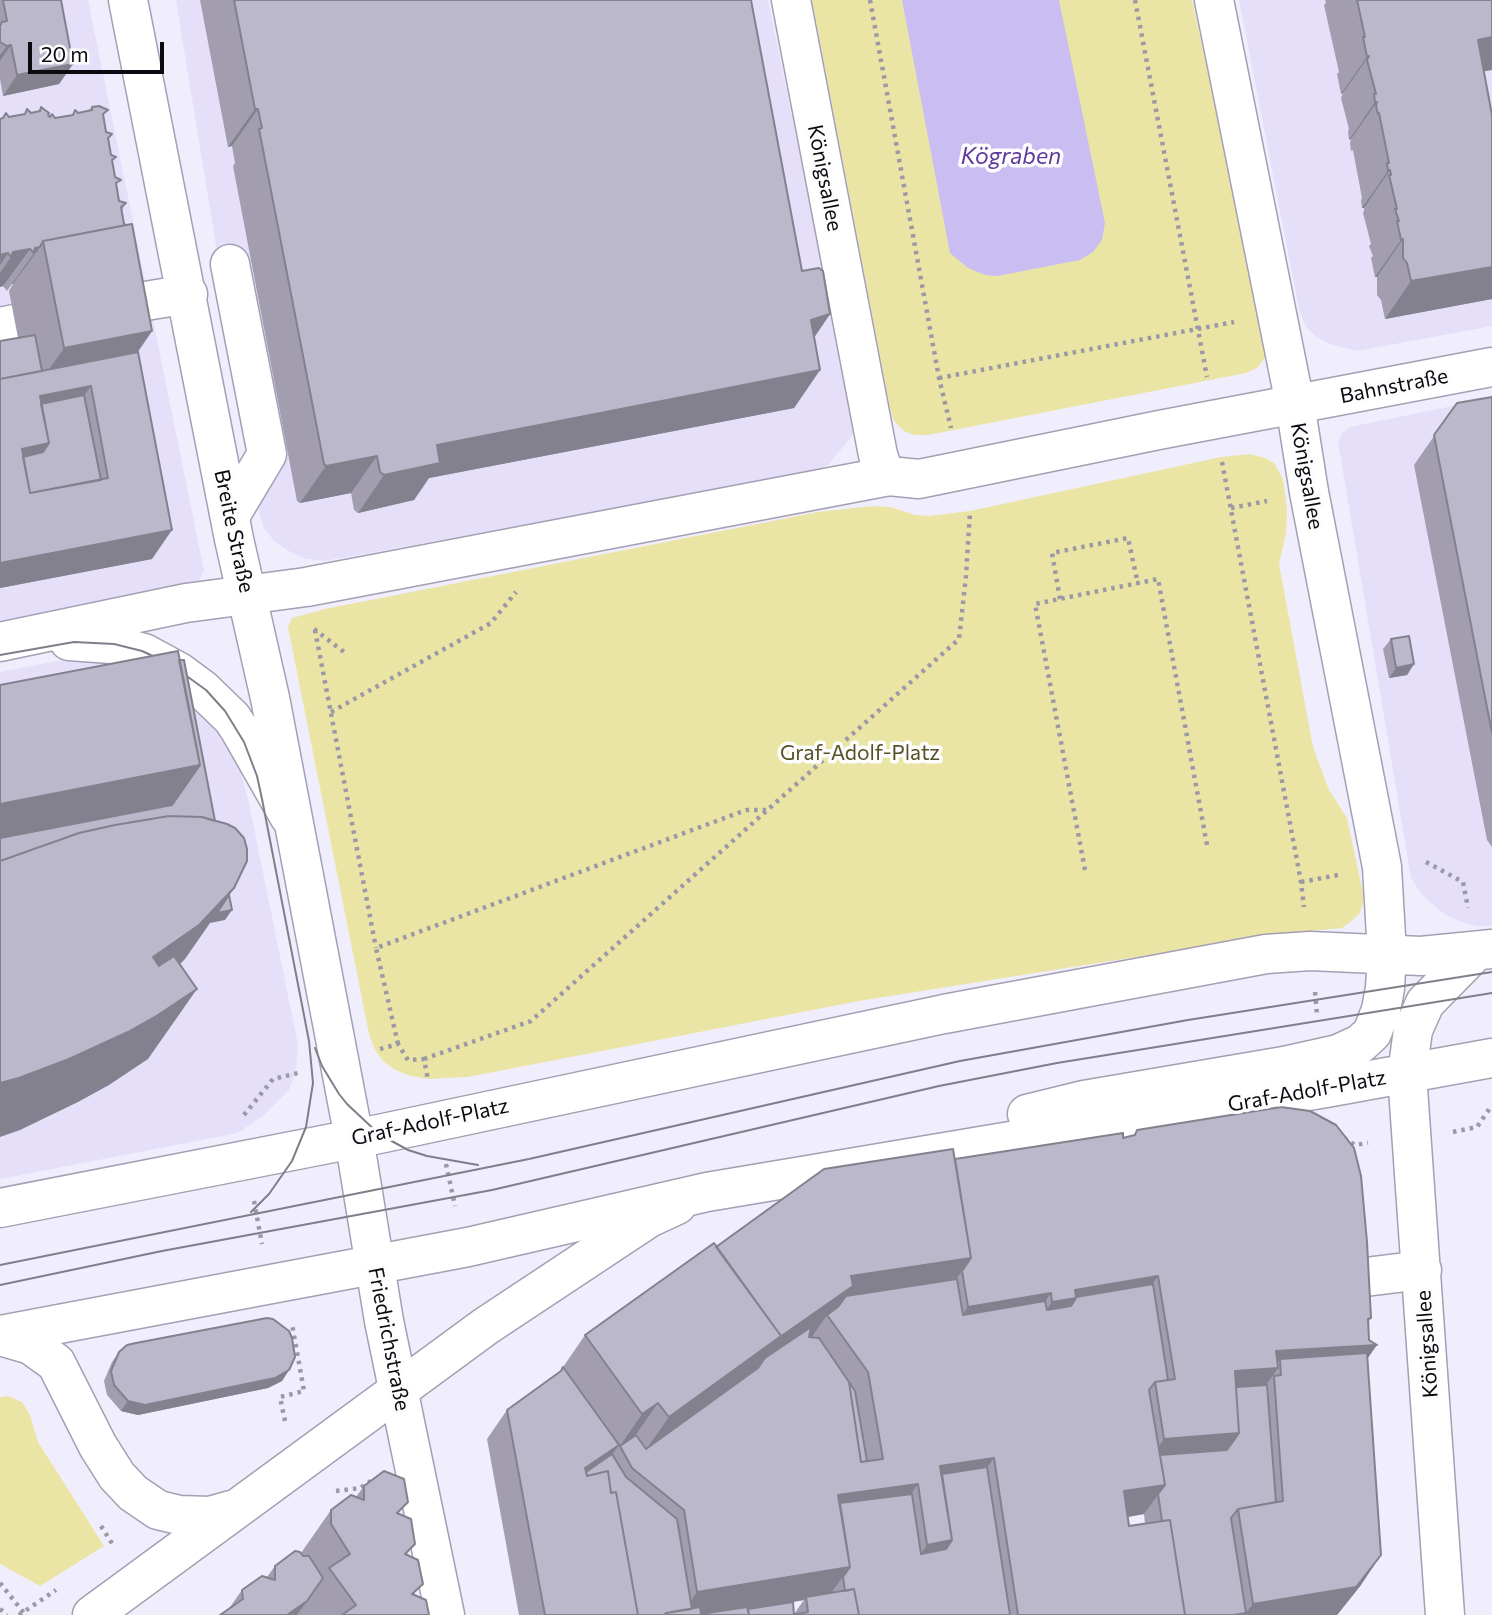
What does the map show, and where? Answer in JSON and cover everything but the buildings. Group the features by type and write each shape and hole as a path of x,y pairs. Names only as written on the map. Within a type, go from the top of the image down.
{"main road":[{"name":"Breite Straße","path":"128,0 230,516 270,698 338,1062"},
{"name":"Königsallee","path":"790,0 878,455 889,476"},
{"name":"Königsallee","path":"1214,0 1295,404 1309,492 1382,867 1387,954"},
{"path":"230,264 267,454 230,516"},
{"path":"103,309 188,294"},
{"name":"Bahnstraße","path":"1295,404 1492,367"},
{"path":"9,641 186,603 306,587 889,476 919,479 1295,404"},
{"path":"9,641 111,644 144,653 179,672 202,689 232,718 253,750 293,825"},
{"path":"1387,954 1421,956 1479,939"},
{"name":"Königsallee","path":"1445,1615 1407,1073 1413,1030 1425,1003 1479,939"},
{"name":"Graf-Adolf-Platz","path":"0,1208 438,1121 944,1014 1266,954 1310,951 1387,954 1381,1010 1372,1033 1360,1044 1322,1058 1072,1103 996,1122 916,1155"},
{"name":"Graf-Adolf-Platz","path":"0,1335 468,1247 707,1192 1492,1058"},
{"name":"Friedrichstraße","path":"338,1062 398,1390 445,1615"},
{"name":"Graf-Adolf-Platz","path":"92,1615 486,1326 649,1218 707,1192"},
{"path":"1341,1280 1422,1270"},
{"name":"Graf-Adolf-Platz","path":"0,1335 31,1345 56,1363 107,1461 126,1486 142,1499 158,1510 192,1517 220,1514 236,1507"}],"path":[{"path":"870,0 939,378 961,470"},
{"path":"1135,0 1301,882 1322,1058"},
{"path":"939,378 1198,330"},
{"path":"408,1060 424,1059 531,1021 958,639 970,511"},
{"path":"1060,599 1052,553 1128,538 1138,584"},
{"path":"1085,870 1035,604 1158,579 1207,845"},
{"path":"331,712 491,623 517,590"},
{"path":"314,631 376,948 398,1044"},
{"path":"376,948 746,810 769,810"},
{"path":"1424,861 1463,882 1479,939"},
{"path":"1301,882 1346,874"},
{"path":"424,1059 455,1208 468,1247"},
{"path":"1452,1132 1476,1127 1492,1105"},
{"path":"0,1583 24,1613"},
{"path":"0,1609 7,1615"}],"shaded area":[{"path":"0,0 88,0 204,571 198,582 177,589 0,622"},
{"path":"176,0 768,0 855,422 852,436 828,465 815,472 324,561 303,558 287,550 274,541 264,528 260,516"},
{"path":"1239,0 1492,0 1492,326 1357,351 1330,344 1306,327 1299,309"},
{"path":"1492,398 1492,926 1477,926 1444,914 1422,895 1411,878 1338,442 1342,433 1350,427"},
{"path":"63,660 116,663 179,691 212,724 238,763 249,803 298,1045 296,1069 289,1090 264,1115 238,1133 0,1179 0,672"}],"green space":[{"path":"812,0 1192,0 1266,335 1268,347 1265,358 1257,368 1246,373 928,435 914,435 904,431 894,421 890,408"},
{"name":"Graf-Adolf-Platz","path":"1250,454 1274,463 1283,479 1287,510 1286,534 1279,564 1313,747 1329,790 1347,818 1363,893 1359,914 1342,928 1280,934 859,1001 468,1077 428,1079 411,1076 395,1070 384,1062 375,1050 369,1034 288,627 292,618 325,609 818,512 872,506 890,507 915,515 929,516 970,511 1221,457"},
{"path":"8,1396 22,1402 30,1415 38,1442 104,1546 40,1586 0,1564 0,1397"}],"water":[{"name":"Kögraben","path":"902,0 1059,0 1105,223 1102,240 1093,252 1080,260 997,276 985,275 968,268 950,253"}],"tram line":[{"path":"0,655 74,642 114,644 142,651 170,664 206,690 225,711 244,742 257,776 262,799 309,1041 313,1083 306,1127 292,1161 269,1194 251,1212"},
{"path":"0,1265 529,1159 960,1061 1188,1020 1492,972"},
{"path":"0,1285 162,1251 492,1190 939,1086 1057,1063 1492,993"},
{"path":"315,1048 322,1066 339,1094 379,1134 408,1150 427,1156 478,1165"}]}
